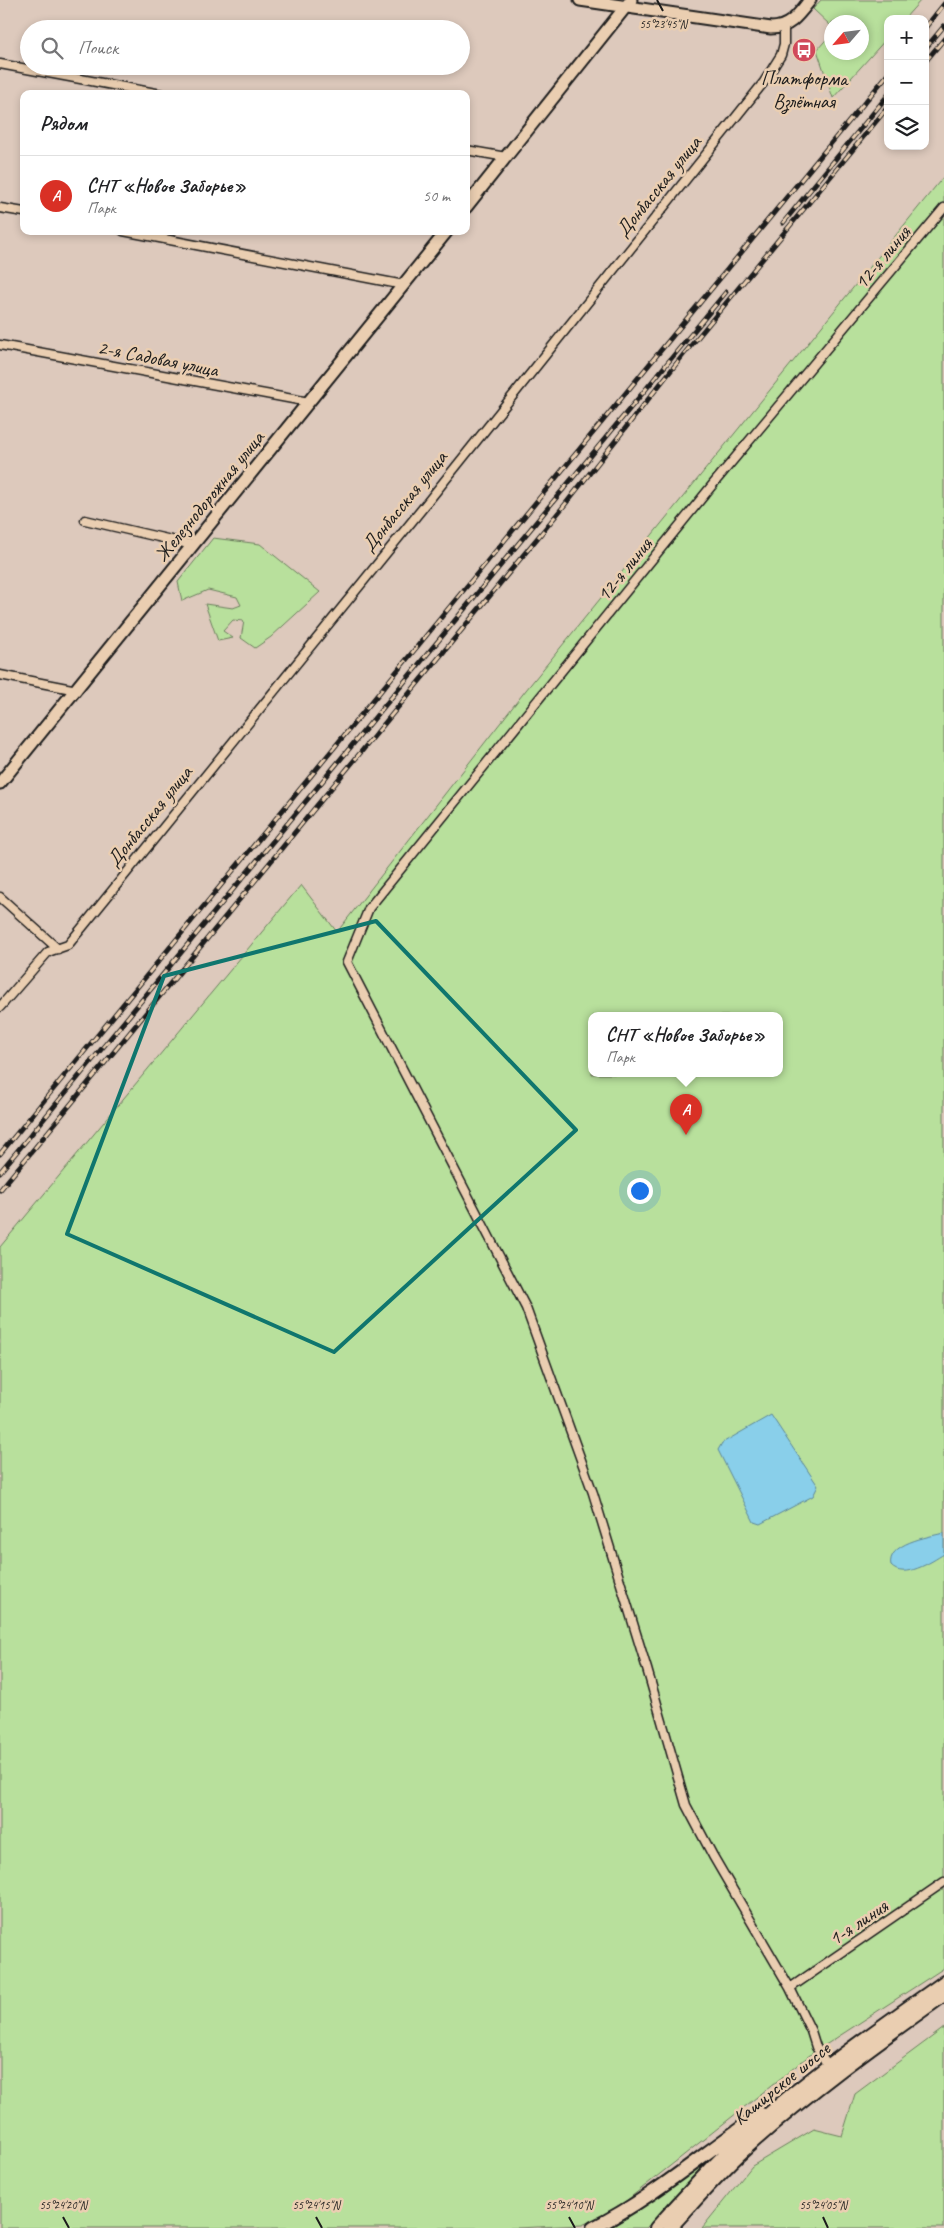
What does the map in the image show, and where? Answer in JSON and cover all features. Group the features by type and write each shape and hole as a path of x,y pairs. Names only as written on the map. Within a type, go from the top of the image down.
{"main road":[{"name":"Каширское шоссе","path":"656,2228 735,2145 772,2112 829,2067 944,1982"},
{"name":"Каширское шоссе","path":"670,2228 742,2152 779,2120 843,2069 944,1996"},
{"path":"593,2228 645,2197 736,2130 829,2067"}],"street":[{"path":"580,0 627,3 757,27 784,26 795,18 810,0"},
{"path":"470,202 627,3"},
{"name":"Донбасская улица","path":"0,1007 48,952 68,945 75,937 422,509 724,132 776,65 784,44 784,26"},
{"path":"0,64 20,68"},
{"path":"59,75 140,90"},
{"path":"470,151 506,157"},
{"path":"0,208 20,211"},
{"name":"12-я линия","path":"790,1988 713,1856 686,1805 648,1669 593,1493 526,1308 347,962 369,908 714,483 944,208"},
{"path":"144,235 404,285"},
{"name":"Железнодорожная улица","path":"0,783 443,235"},
{"name":"2-я Садовая улица","path":"0,344 309,402"},
{"path":"85,520 193,545"},
{"path":"0,676 77,690"},
{"path":"0,897 58,949"},
{"name":"1-я линия","path":"790,1988 944,1882"},
{"path":"790,1988 811,2031 816,2047 829,2067"}],"highlighted area":[{"path":"376,921 576,1130 334,1352 67,1234 164,976"}],"green space":[{"path":"821,0 921,0 908,15 884,15 884,41 869,58 869,15 824,15 824,19 813,9"},
{"path":"824,42 824,60 867,60 833,98 817,50"},
{"path":"944,176 944,1968 810,2055 612,2212 582,2225 516,2228 0,2228 0,1247 301,885 337,932 526,690"},
{"path":"213,538 260,544 320,592 271,637 255,648 241,638 244,621 233,620 223,631 233,638 218,641 205,604 233,608 241,605 237,597 208,590 182,601 178,582"},
{"path":"944,2028 944,2228 702,2228 752,2166 814,2129 842,2136 855,2094"},
{"path":"723,2150 646,2228 611,2228"}],"water":[{"path":"771,1415 818,1486 813,1496 760,1524 754,1522 718,1450 722,1443"},
{"path":"944,1533 944,1554 925,1565 910,1570 896,1570 891,1566 891,1558 901,1547 919,1539"}],"railway":[{"path":"929,23 944,4"},
{"path":"929,44 944,26"},
{"path":"927,60 944,39"},
{"path":"0,1154 884,79"},
{"path":"783,223 884,100"},
{"path":"0,1190 563,507 684,354 884,112"},
{"path":"0,1172 726,292"}],"place":[{"name":"Платформа Взлётная","path":"804,50"},
{"name":"СНТ «Новое Заборье»","path":"686,1135"}]}
